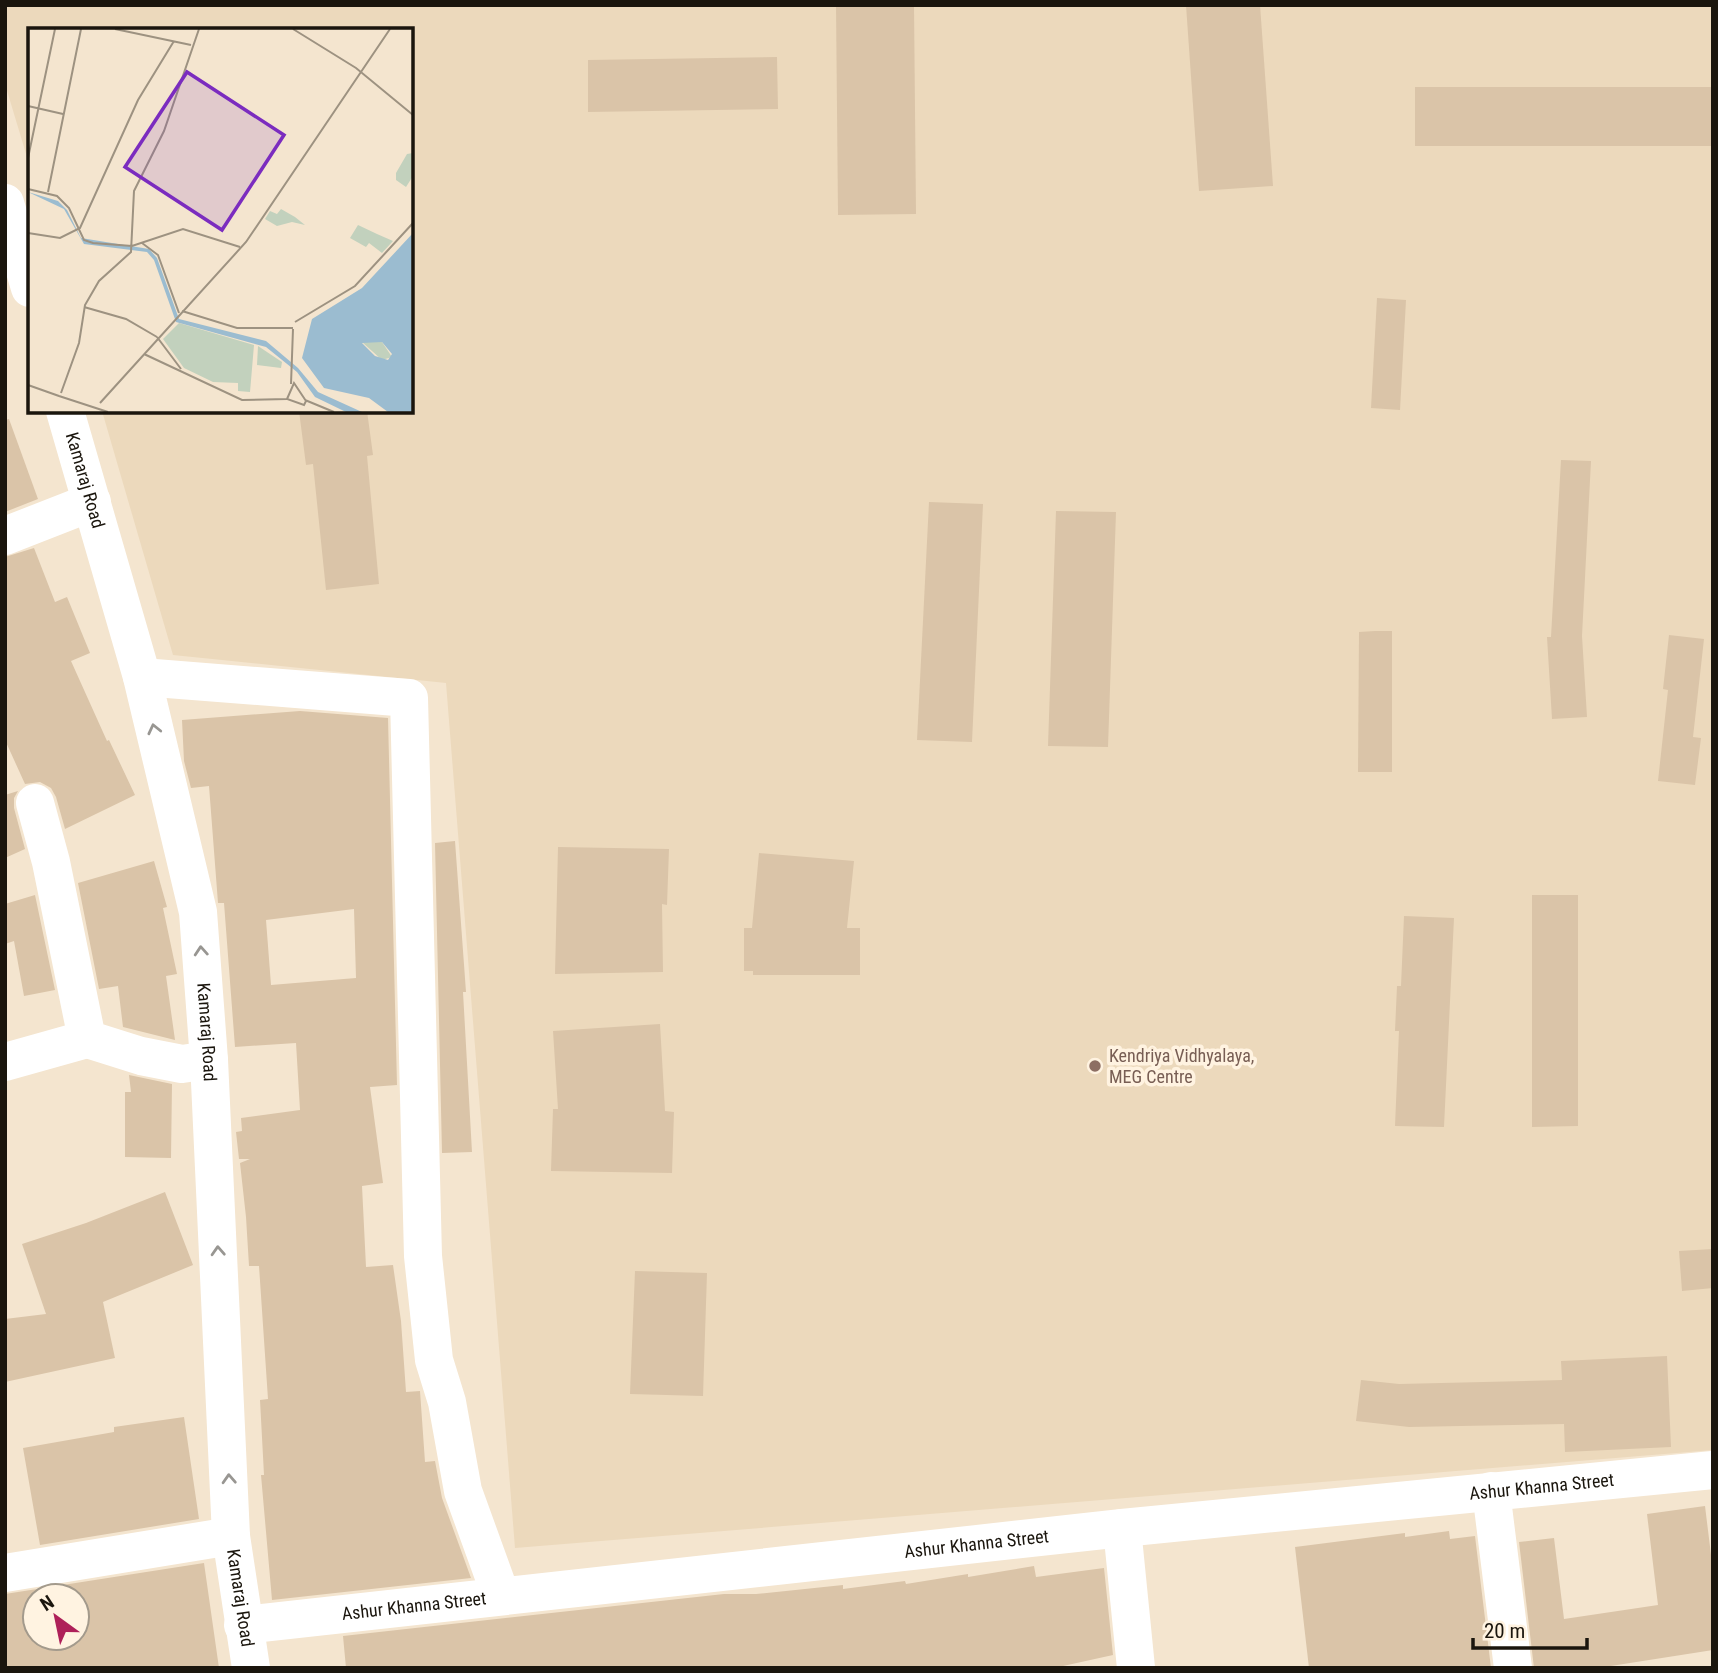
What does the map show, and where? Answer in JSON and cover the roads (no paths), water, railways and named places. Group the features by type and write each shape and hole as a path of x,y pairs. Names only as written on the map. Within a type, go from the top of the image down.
{"street":[{"path":"5,203 28,281"},
{"name":"Kamaraj Road","path":"66,413 142,677 198,912 209,1060 231,1536 251,1668"},
{"path":"5,536 92,502"},
{"path":"142,677 409,698 423,1256 434,1360 447,1402 463,1491 501,1596"},
{"path":"35,803 51,862 87,1039"},
{"path":"5,1062 87,1039 182,1064 209,1060"},
{"name":"Ashur Khanna Street","path":"243,1625 1122,1528 1713,1470"},
{"path":"1490,1491 1513,1668"},
{"path":"1122,1528 1127,1666"},
{"path":"5,1573 231,1536"}],"place":[{"name":"Kendriya Vidhyalaya, MEG Centre","path":"1095,1066"}]}
